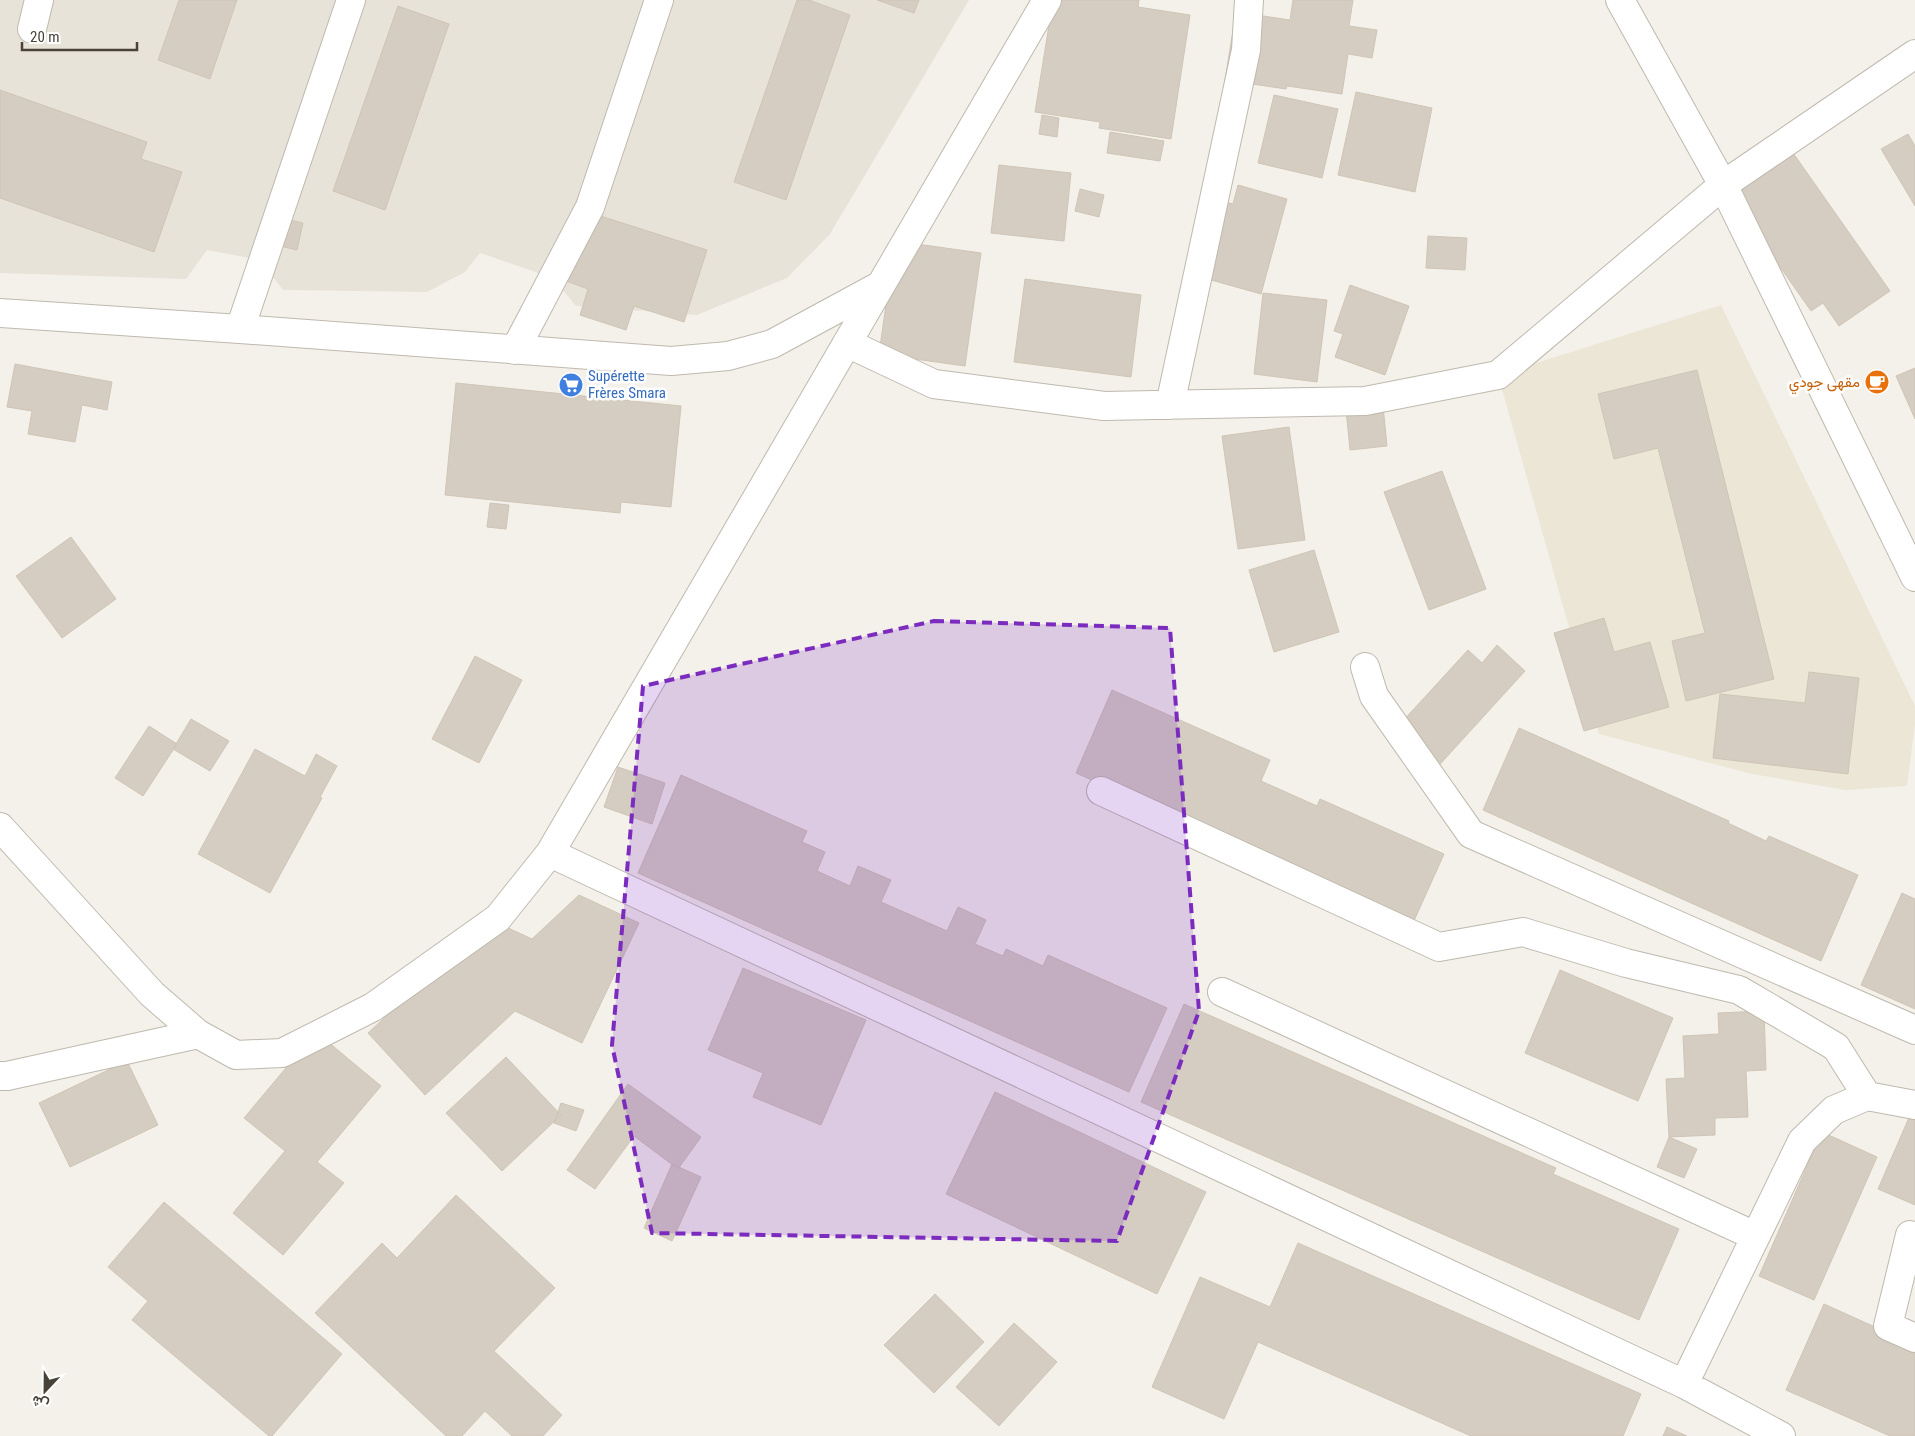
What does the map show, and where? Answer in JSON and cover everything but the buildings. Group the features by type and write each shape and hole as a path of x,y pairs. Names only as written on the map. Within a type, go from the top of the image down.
{"street":[{"path":"32,29 39,0"},
{"path":"240,329 351,0"},
{"path":"515,350 590,207 659,0"},
{"path":"0,827 152,994 198,1034 236,1055 282,1053 373,1007 498,918 550,853 1046,0"},
{"path":"1170,405 1246,50 1249,0"},
{"path":"1620,0 1723,185 1915,577"},
{"path":"847,343 934,384 1104,406 1365,401 1498,375 1723,185 1915,54"},
{"path":"0,313 671,361 728,356 772,344 881,285"},
{"path":"1365,668 1374,696 1471,834 1915,1030"},
{"path":"1101,791 1439,946 1523,932 1626,963 1739,990 1836,1047 1867,1096"},
{"path":"550,853 1684,1384 1781,1436"},
{"path":"1222,992 1755,1236"},
{"path":"0,1076 17,1074 198,1034"},
{"path":"1684,1384 1802,1141 1834,1110 1867,1096 1915,1105"},
{"path":"1910,1235 1888,1326 1915,1338"}],"highlighted area":[{"path":"934,621 1170,628 1199,1011 1117,1241 652,1233 612,1045 643,686"}],"shaded area":[{"path":"0,0 969,0 830,234 787,278 697,315 576,306 553,278 480,253 465,272 427,292 283,290 260,260 207,250 186,279 0,273"},
{"path":"1721,305 1915,706 1915,724 1907,786 1846,790 1752,774 1599,734 1498,375"}],"place":[{"name":"مقهى جودي","path":"1877,382"},
{"name":"Supérette Frères Smara","path":"571,385"}]}
